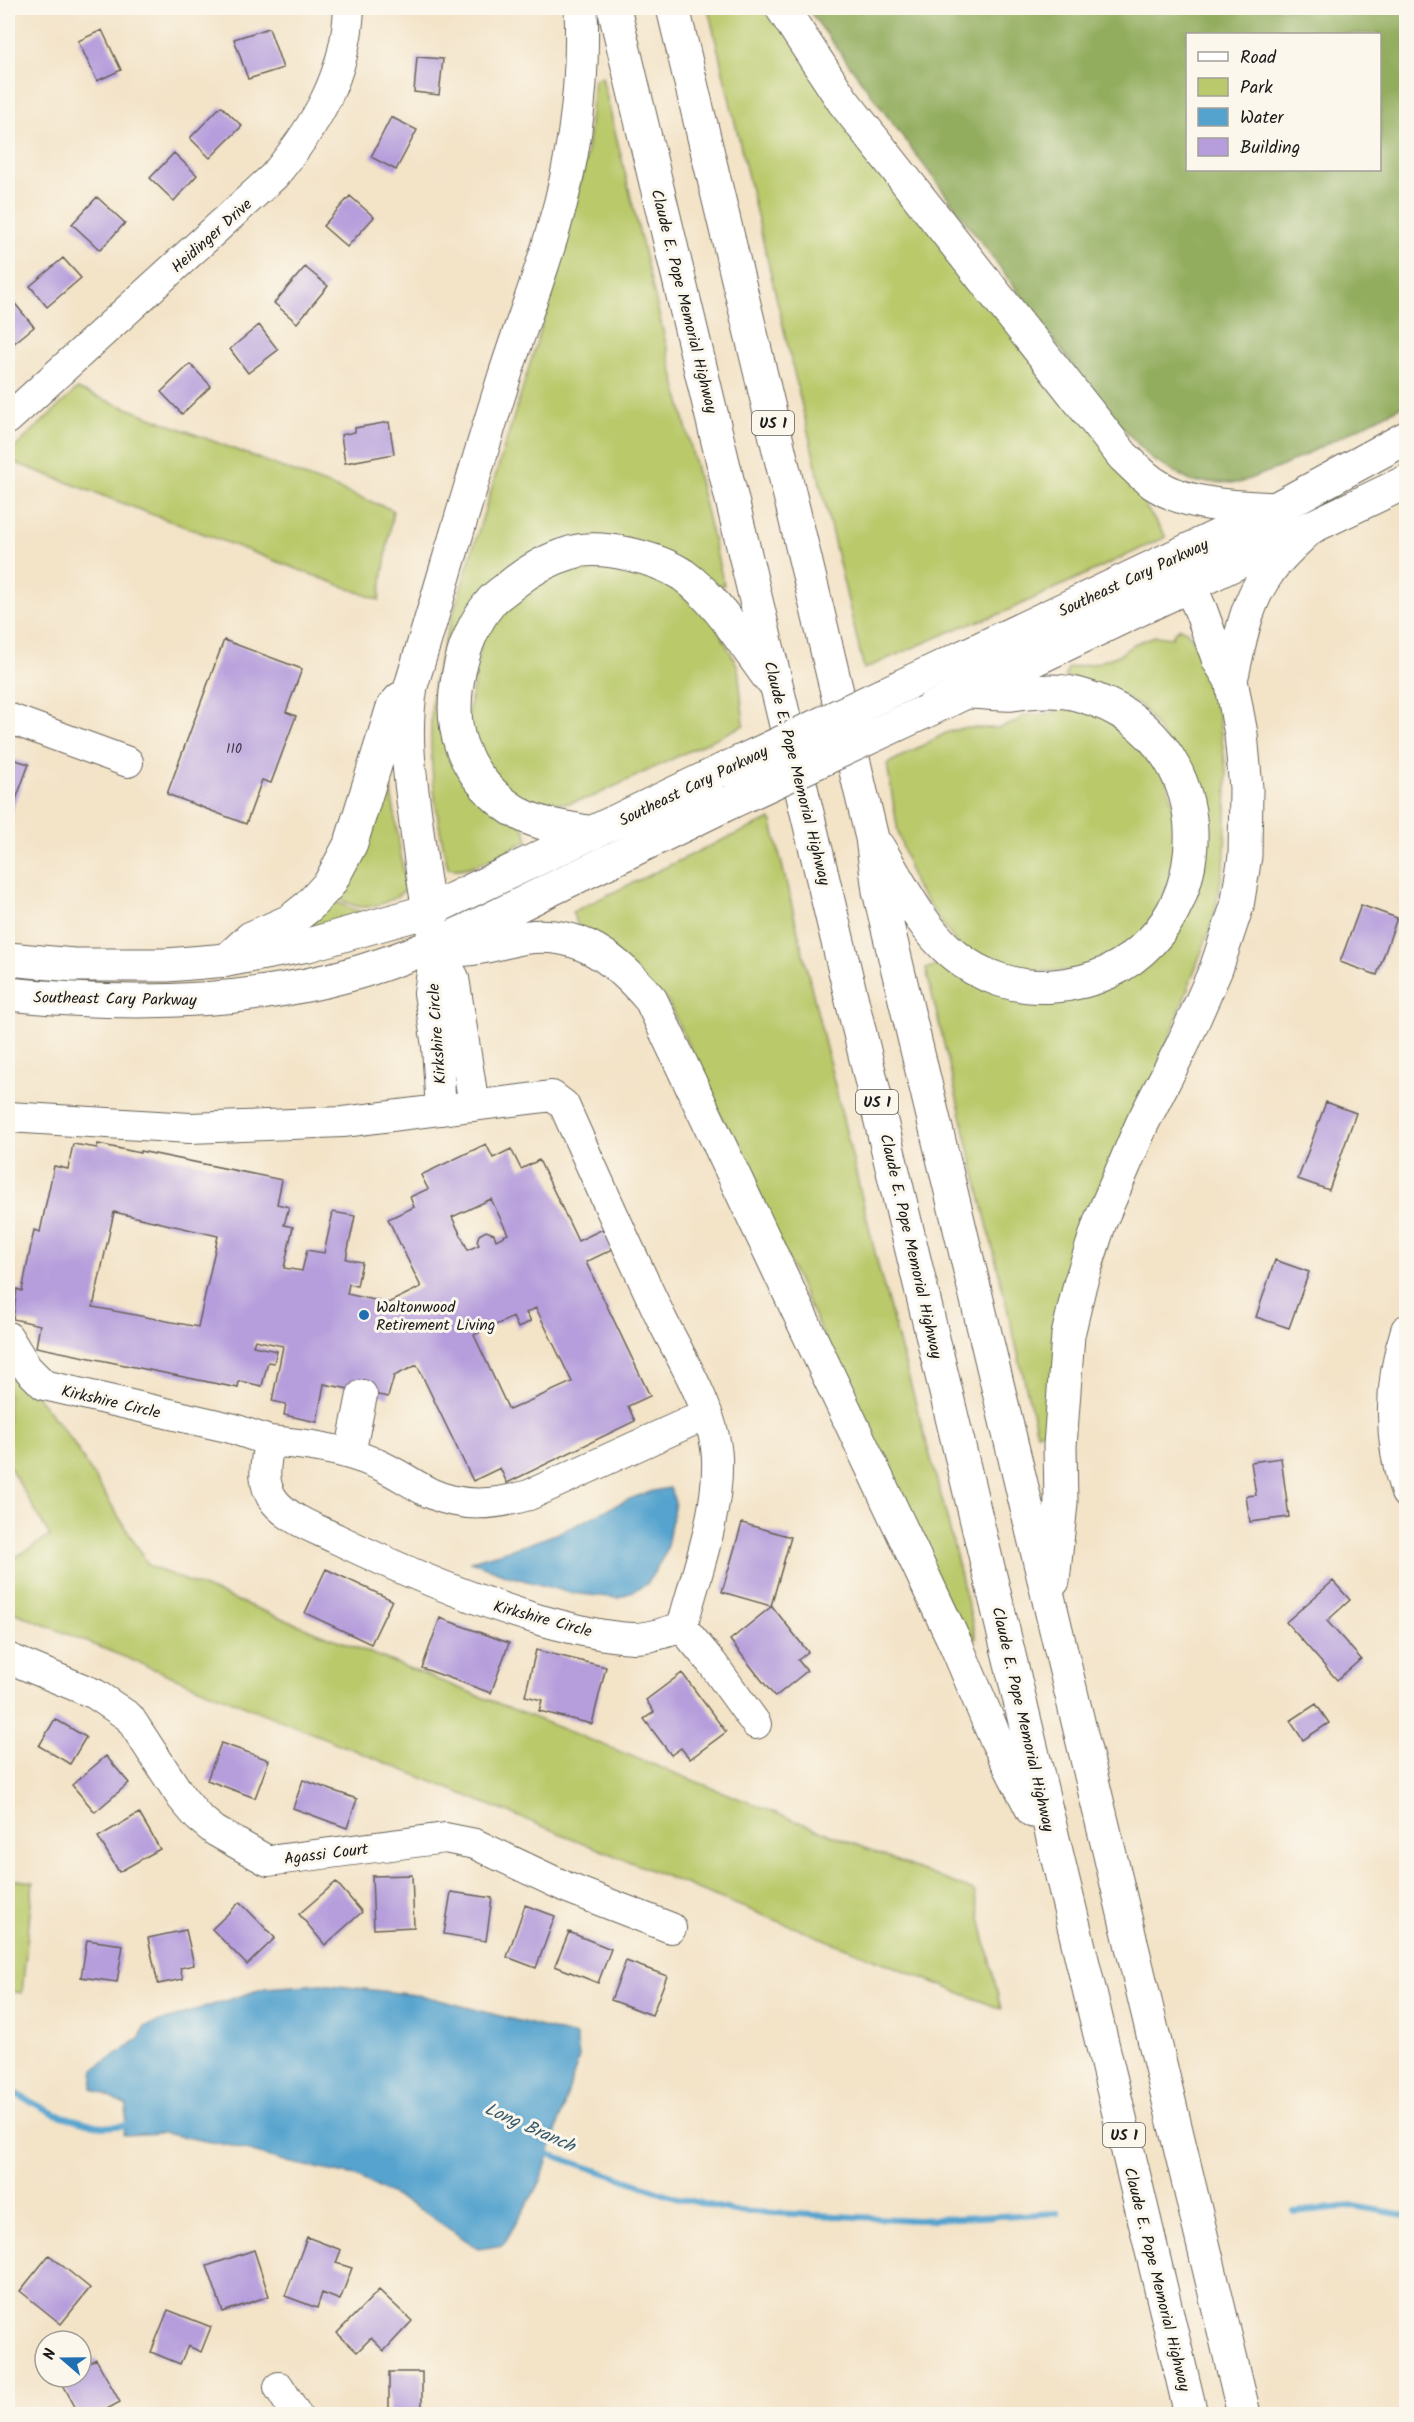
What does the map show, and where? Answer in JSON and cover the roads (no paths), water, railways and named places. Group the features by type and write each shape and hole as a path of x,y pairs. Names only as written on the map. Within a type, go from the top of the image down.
{"main road":[{"path":"581,8 582,39 578,109 567,174 555,225 505,376 411,686 406,720 406,750 428,911 436,945 448,950 462,950 542,936 579,941 606,956 628,973 651,1000 956,1645 995,1737 1056,1856"},
{"name":"Claude E. Pope Memorial Highway","path":"614,8 1191,2415"},
{"name":"US 1","path":"673,8 872,838 879,891 1244,2415"},
{"path":"782,8 843,101 1123,456 1158,487 1191,500 1275,510"},
{"name":"Southeast Cary Parkway","path":"8,994 107,1001 208,999 290,988 377,966 436,945 731,802 967,692 1183,570 1275,510 1407,438"},
{"name":"Southeast Cary Parkway","path":"8,959 119,967 227,960 308,945 428,911 914,680 1183,570 1311,527 1407,482"},
{"path":"1231,680 1246,614 1258,588 1270,569 1311,527"},
{"path":"592,833 523,816 502,802 477,776 460,744 455,709 459,668 470,637 490,603 525,574 571,552 603,550 632,554 683,575 704,594 779,691"},
{"path":"1051,1605 1060,1503 1060,1446 1068,1335 1080,1284 1100,1222 1142,1124 1182,1046 1216,969 1238,906 1245,856 1246,788 1241,734 1231,680 1219,661 1183,570"},
{"path":"227,960 251,938 290,921 309,906 330,883 355,834 393,707 411,686"},
{"path":"872,838 918,915 938,939 954,955 976,970 1006,982 1042,987 1074,984 1093,979 1138,953 1152,939 1172,911 1180,894 1191,856 1192,820 1181,782 1169,759 1152,736 1134,720 1080,695 1036,690 1011,694 967,692"}],"street":[{"name":"Heidinger Drive","path":"8,419 260,190 302,143 319,115 330,90 344,47 349,8"},
{"path":"8,718 128,762"},
{"name":"Kirkshire Circle","path":"436,945 454,978 474,1106"},
{"name":"Kirkshire Circle","path":"436,945 429,993 437,1046 441,1110"},
{"path":"8,1117 190,1128 342,1122 552,1096 564,1105 707,1414 717,1455 717,1476 708,1532 682,1627 712,1663 756,1724"},
{"path":"1407,1330 1392,1408 1396,1454 1407,1493"},
{"name":"Kirkshire Circle","path":"8,1337 27,1368 44,1385 231,1428 269,1441 265,1472 266,1485 274,1501 294,1517 391,1565 510,1611 584,1632 635,1638 663,1634 682,1627"},
{"path":"350,1454 362,1395"},
{"path":"269,1441 297,1443 350,1454 378,1464 431,1494 477,1505 504,1503 529,1495 707,1414"},
{"name":"Agassi Court","path":"8,1658 94,1694 129,1717 182,1798 198,1817 214,1831 268,1861 445,1838 460,1840 474,1844 568,1888 671,1928"},
{"path":"279,2387 296,2415"}],"water":[{"path":"670,1488 675,1502 666,1552 647,1584 619,1598 571,1593 505,1575 471,1561 547,1537 632,1498"},
{"path":"322,1984 424,1996 576,2036 579,2057 541,2181 503,2245 479,2249 421,2210 356,2176 291,2163 228,2145 162,2133 124,2135 127,2106 92,2088 94,2069 140,2038 144,2027 265,1988"}],"waterway":[{"name":"Long Branch","path":"8,2090 55,2114 102,2127 131,2125"},
{"name":"Long Branch","path":"543,2152 678,2198 734,2211 917,2220 1058,2213"},
{"name":"Long Branch","path":"1294,2212 1353,2206 1406,2215"}],"place":[{"name":"Waltonwood Retirement Living","path":"364,1315"}]}
